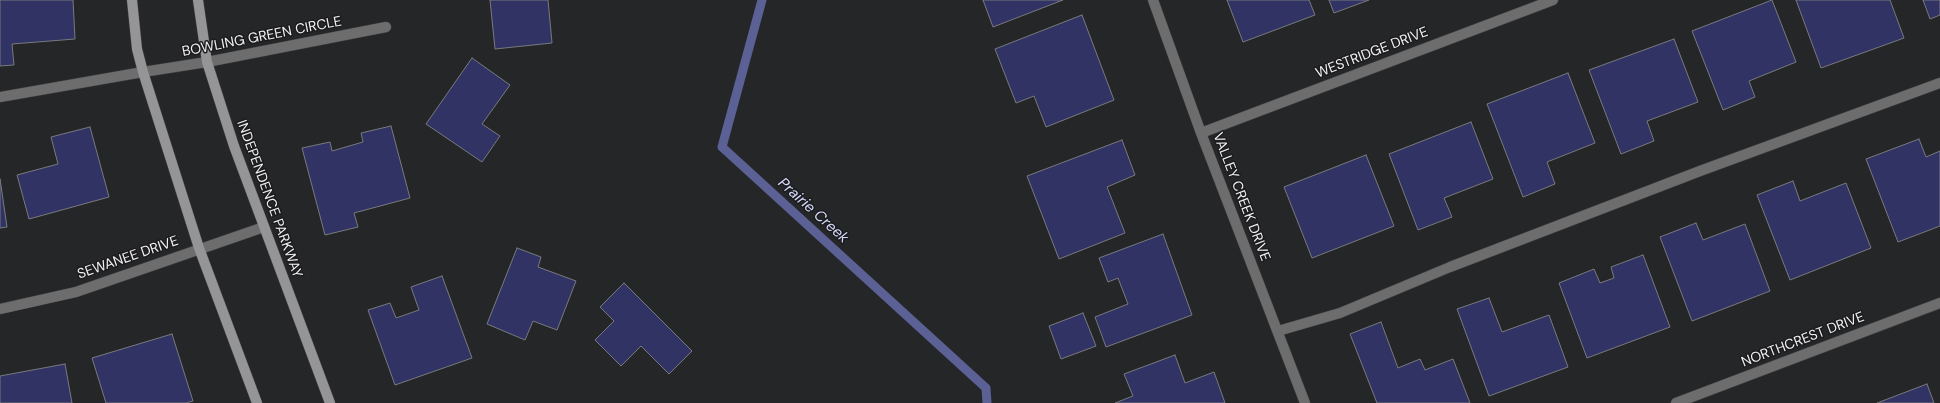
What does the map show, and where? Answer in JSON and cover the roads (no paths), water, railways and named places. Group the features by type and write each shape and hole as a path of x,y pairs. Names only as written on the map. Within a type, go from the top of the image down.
{"main road":[{"path":"132,0 137,49 143,72 199,248 257,403"},
{"name":"INDEPENDENCE PARKWAY","path":"198,0 207,62 234,146 330,403"}],"street":[{"name":"VALLEY CREEK DRIVE","path":"1154,0 1201,133 1305,403"},
{"name":"WESTRIDGE DRIVE","path":"1201,133 1553,0"},
{"name":"BOWLING GREEN CIRCLE","path":"0,97 207,62 386,27"},
{"path":"1278,331 1340,313 1450,267 1663,185 1940,83"},
{"name":"SEWANEE DRIVE","path":"0,309 76,292 199,248 264,227"},
{"name":"NORTHCREST DRIVE","path":"1676,403 1940,303"}],"waterway":[{"name":"Prairie Creek","path":"762,0 722,147 986,388 987,403"}]}
